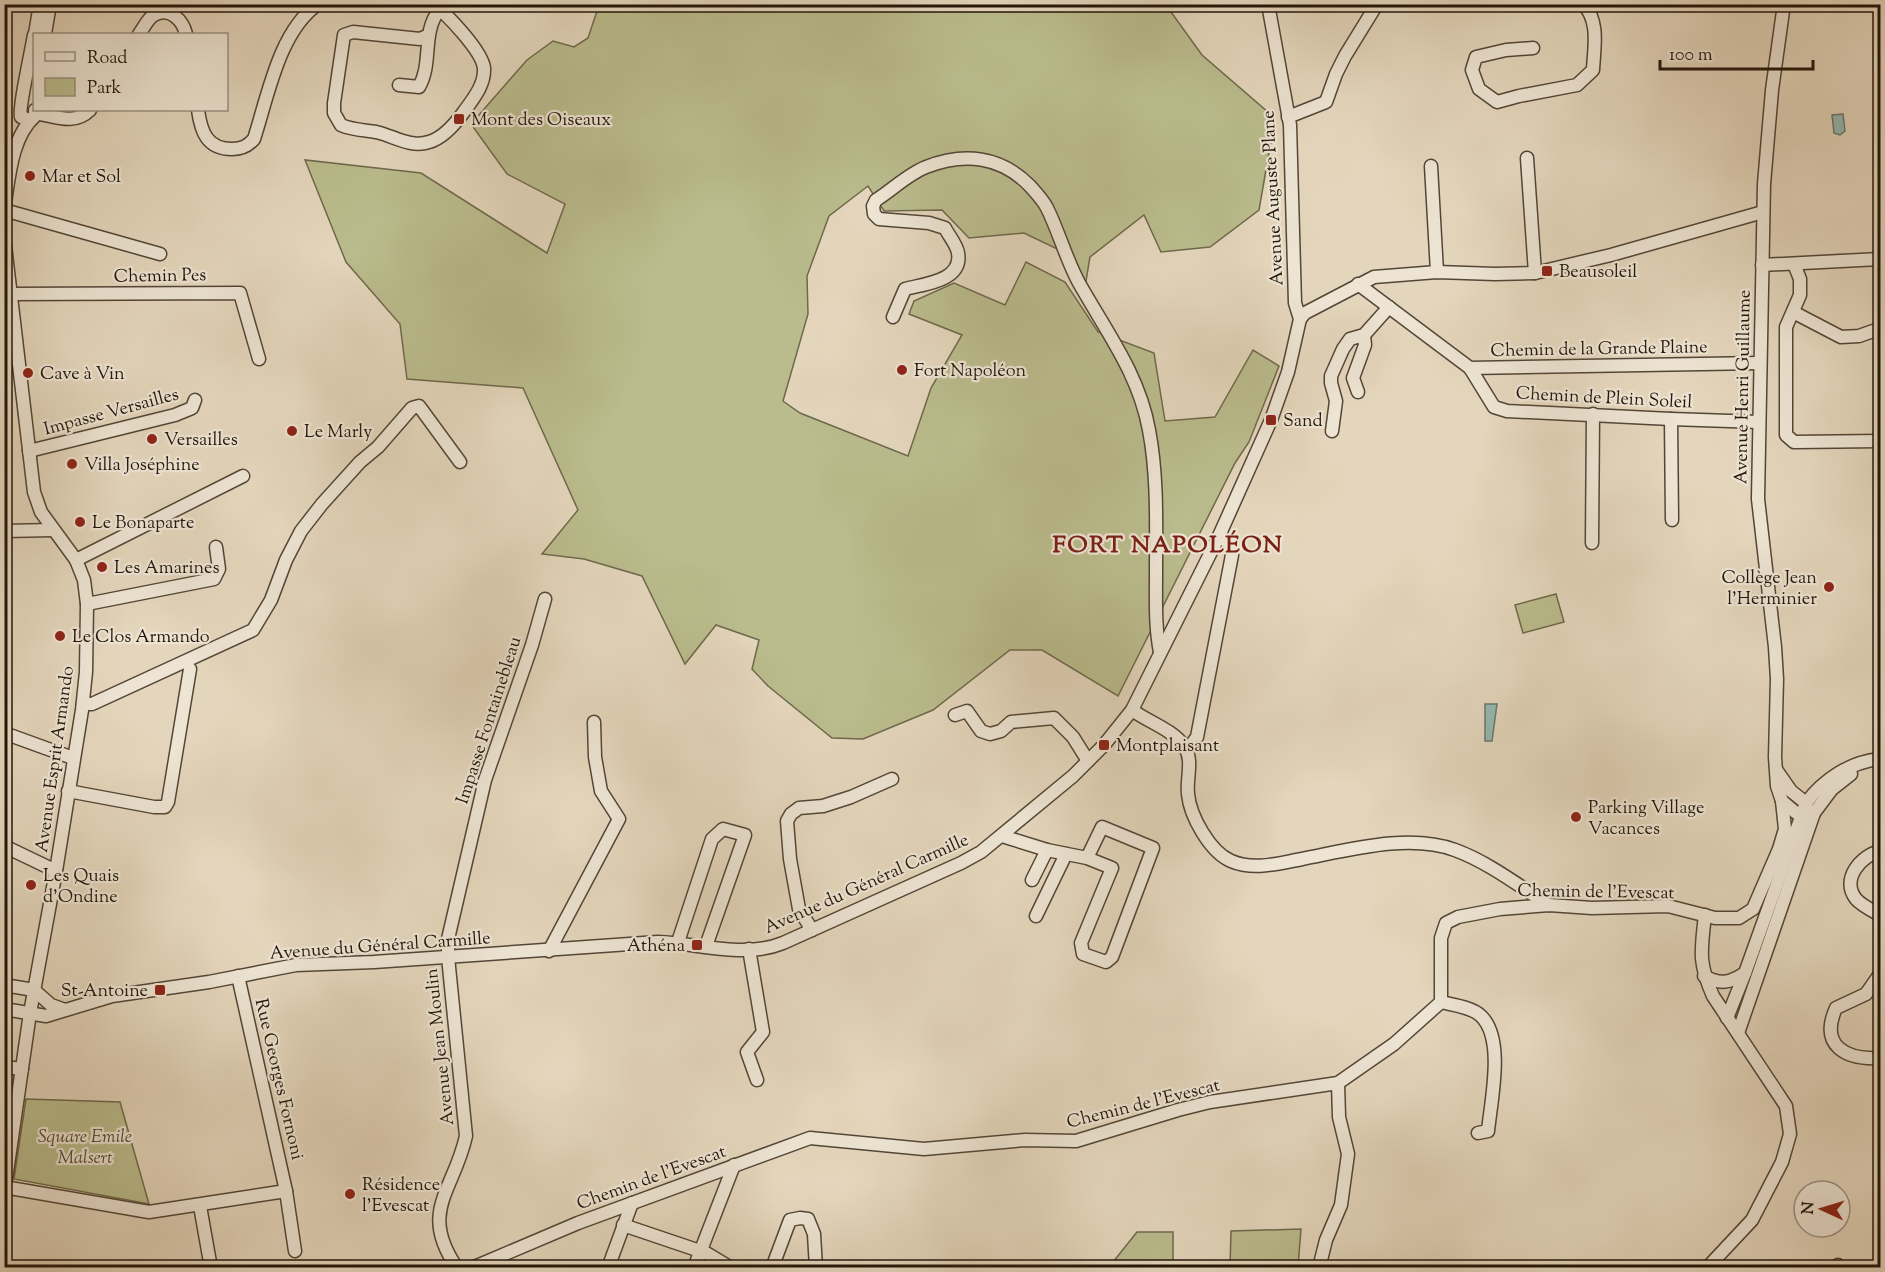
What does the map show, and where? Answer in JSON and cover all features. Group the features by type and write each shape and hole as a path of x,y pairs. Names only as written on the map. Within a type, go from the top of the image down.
{"street":[{"path":"4,5 16,4"},
{"path":"35,33 40,4"},
{"path":"45,33 50,4"},
{"path":"198,111 200,125 212,143 225,149 239,149 248,146 254,139 285,44 302,18 318,4"},
{"name":"Avenue Auguste Plane","path":"1268,4 1288,117 1295,303 1300,319"},
{"path":"1288,117 1326,102 1345,56 1377,4"},
{"path":"1533,48 1506,50 1476,57 1472,70 1479,89 1497,102 1577,85 1593,70 1595,30 1590,11 1583,4"},
{"name":"Avenue Henri Guillaume","path":"1705,915 1715,918 1739,918 1753,909 1785,829 1774,758 1776,668 1772,614 1759,517 1764,183 1772,90 1784,4"},
{"path":"399,85 419,87 422,81 428,47 427,36 436,7"},
{"path":"427,36 420,39 353,32 344,35 334,103 336,120 347,128 386,135 400,142 420,144 431,142 459,119 478,92 484,69 479,56 459,29 436,7"},
{"path":"140,33 153,15 161,12 179,18 186,33"},
{"path":"33,44 19,109 21,117 34,111 70,120 78,119 89,111"},
{"path":"34,111 17,145 4,209 160,254"},
{"path":"893,317 905,289 948,278 958,263 958,251 945,228 929,223 879,219 874,214 873,206 876,200 924,168 957,159 985,160 1018,174 1046,206 1071,267 1130,369 1141,399 1152,452 1156,527 1155,629 1160,652"},
{"path":"1527,159 1534,273"},
{"path":"1431,166 1437,272"},
{"path":"1300,319 1311,309 1374,277 1437,272 1534,273 1601,258 1763,212"},
{"name":"Avenue Esprit Armando","path":"4,237 36,502 53,530 76,560 84,580 87,604 83,704 30,1013 4,1193"},
{"path":"1762,265 1881,259"},
{"path":"1810,263 1808,280 1786,327 1786,435 1794,442 1881,441"},
{"path":"1794,264 1800,279 1800,295"},
{"name":"Chemin de la Grande Plaine","path":"1358,284 1470,368 1760,363"},
{"name":"Chemin Pes","path":"11,294 240,292 259,359"},
{"path":"1332,431 1335,402 1330,383 1343,349 1350,339 1364,335 1389,307"},
{"path":"1793,312 1841,337 1859,336 1873,331"},
{"name":"Avenue du Général Carmille","path":"4,1009 46,1016 112,996 199,984 296,965 549,951 658,942 678,942 729,949 774,946 961,863 1002,836 1073,776 1132,710 1219,536 1271,420 1288,372 1300,319"},
{"path":"1358,392 1353,378 1365,345 1364,335"},
{"name":"Chemin de Plein Soleil","path":"1470,368 1494,406 1507,411 1759,422"},
{"name":"Impasse Versailles","path":"29,450 175,415 192,408 195,400"},
{"path":"83,704 92,704 253,630 271,600 285,560 302,531 322,504 360,462 378,447 412,408 419,406 460,462"},
{"path":"1592,543 1593,414"},
{"path":"1671,419 1672,520"},
{"path":"76,560 243,476"},
{"path":"4,531 53,530"},
{"path":"1186,747 1191,745 1197,736 1232,555 1231,545 1219,536"},
{"path":"87,604 214,579 219,569 216,547"},
{"name":"Impasse Fontainebleau","path":"448,957 448,939 485,780 532,645 545,599"},
{"path":"68,791 165,807 168,802 190,669"},
{"path":"1132,710 1178,738 1186,747 1190,759 1188,793 1191,806 1209,843 1231,861 1261,866 1381,845 1431,845 1464,854 1491,868 1549,905"},
{"path":"955,715 967,711 981,731 990,734 1001,731 1011,722 1054,718 1073,736 1088,761"},
{"path":"549,951 619,819 601,791 595,757 594,722"},
{"path":"4,733 73,758"},
{"path":"1727,1018 1807,812 1824,783 1867,761 1881,759"},
{"path":"1738,1033 1778,915 1807,812 1842,780 1855,772 1881,765"},
{"path":"1776,770 1807,812"},
{"path":"812,930 799,909 790,859 787,820 799,808 823,806 851,797 892,779"},
{"path":"1782,801 1807,812"},
{"path":"1002,836 1047,850 1087,858 1112,868 1081,944 1083,954 1106,962 1112,957 1153,849 1102,827 1087,858"},
{"path":"678,942 712,839 723,829 745,835 706,946"},
{"path":"4,846 56,871"},
{"path":"1032,880 1047,850"},
{"path":"1881,851 1869,853 1859,863 1853,873 1851,886 1856,899 1881,915"},
{"path":"1036,916 1066,854"},
{"name":"Chemin de l'Evescat","path":"472,1268 578,1223 810,1138 924,1149 1025,1140 1076,1141 1210,1102 1338,1083 1394,1044 1441,1002 1441,938 1446,923 1458,917 1500,909 1549,905 1592,908 1668,906 1705,915"},
{"path":"1705,915 1700,954 1704,976 1713,996 1786,1106 1790,1134 1782,1162 1752,1220 1707,1268"},
{"path":"750,949 763,1032 747,1052 757,1080"},
{"name":"Avenue Jean Moulin","path":"448,957 466,1136 463,1150 441,1201 439,1219 441,1240 457,1268"},
{"path":"1704,976 1724,983 1745,973"},
{"path":"1881,974 1866,994 1836,1008 1831,1019 1831,1032 1837,1047 1848,1055 1864,1059 1881,1058"},
{"name":"Rue Georges Fornoni","path":"238,976 286,1191 295,1251"},
{"path":"4,985 34,990 51,1005 65,1010"},
{"path":"1441,1002 1479,1014 1490,1028 1495,1046 1488,1131 1478,1133"},
{"path":"4,1067 22,1069"},
{"path":"1319,1268 1326,1240 1341,1205 1348,1154 1339,1117 1338,1083"},
{"path":"694,1268 734,1165"},
{"path":"5,1187 149,1212 286,1191"},
{"path":"608,1268 632,1203"},
{"path":"200,1206 211,1268"},
{"path":"772,1268 790,1220 800,1218 808,1219 814,1234 816,1268"},
{"path":"623,1225 700,1251 731,1268"}],"green space":[{"path":"599,5 1166,5 1202,55 1275,118 1259,210 1210,247 1161,252 1144,215 1090,257 1086,281 1082,280 1070,255 1024,233 969,238 942,210 884,211 868,186 829,216 807,276 808,314 783,401 800,413 908,456 931,388 962,335 909,314 914,301 954,283 1005,305 1026,262 1065,282 1098,332 1154,353 1165,421 1215,417 1253,350 1279,366 1249,442 1235,463 1118,696 1042,650 1010,650 933,710 863,739 832,738 768,686 752,669 759,640 716,625 685,664 642,576 584,559 542,554 578,510 523,388 407,379 400,324 346,262 305,160 421,173 547,253 565,204 507,174 471,124 527,60 553,41 574,47 588,38"},
{"path":"1556,594 1564,622 1523,633 1515,605"},
{"name":"Square Emile Malsert","path":"26,1099 120,1102 149,1204 14,1179"},
{"path":"1301,1229 1298,1267 1230,1267 1231,1231"},
{"path":"1137,1232 1173,1232 1173,1267 1109,1267"}],"water":[{"path":"1843,114 1845,131 1840,135 1834,133 1832,115"},
{"path":"1485,704 1497,704 1492,741 1485,741"}],"place":[{"name":"Mont des Oiseaux","path":"459,119"},
{"name":"Mar et Sol","path":"30,176"},
{"name":"Beausoleil","path":"1547,271"},
{"name":"Fort Napoléon","path":"902,370"},
{"name":"Cave à Vin","path":"28,373"},
{"name":"Sand","path":"1271,420"},
{"name":"Le Marly","path":"292,431"},
{"name":"Versailles","path":"152,439"},
{"name":"Villa Joséphine","path":"72,464"},
{"name":"Le Bonaparte","path":"80,522"},
{"name":"Les Amarines","path":"102,567"},
{"name":"Collège Jean l'Herminier","path":"1829,587"},
{"name":"Le Clos Armando","path":"60,636"},
{"name":"Montplaisant","path":"1104,745"},
{"name":"Parking Village Vacances","path":"1576,817"},
{"name":"Les Quais d'Ondine","path":"31,885"},
{"name":"Athéna","path":"697,945"},
{"name":"St-Antoine","path":"160,990"},
{"name":"Résidence l'Evescat","path":"350,1194"}],"district":[{"name":"FORT NAPOLÉON","path":"1168,544"}]}
